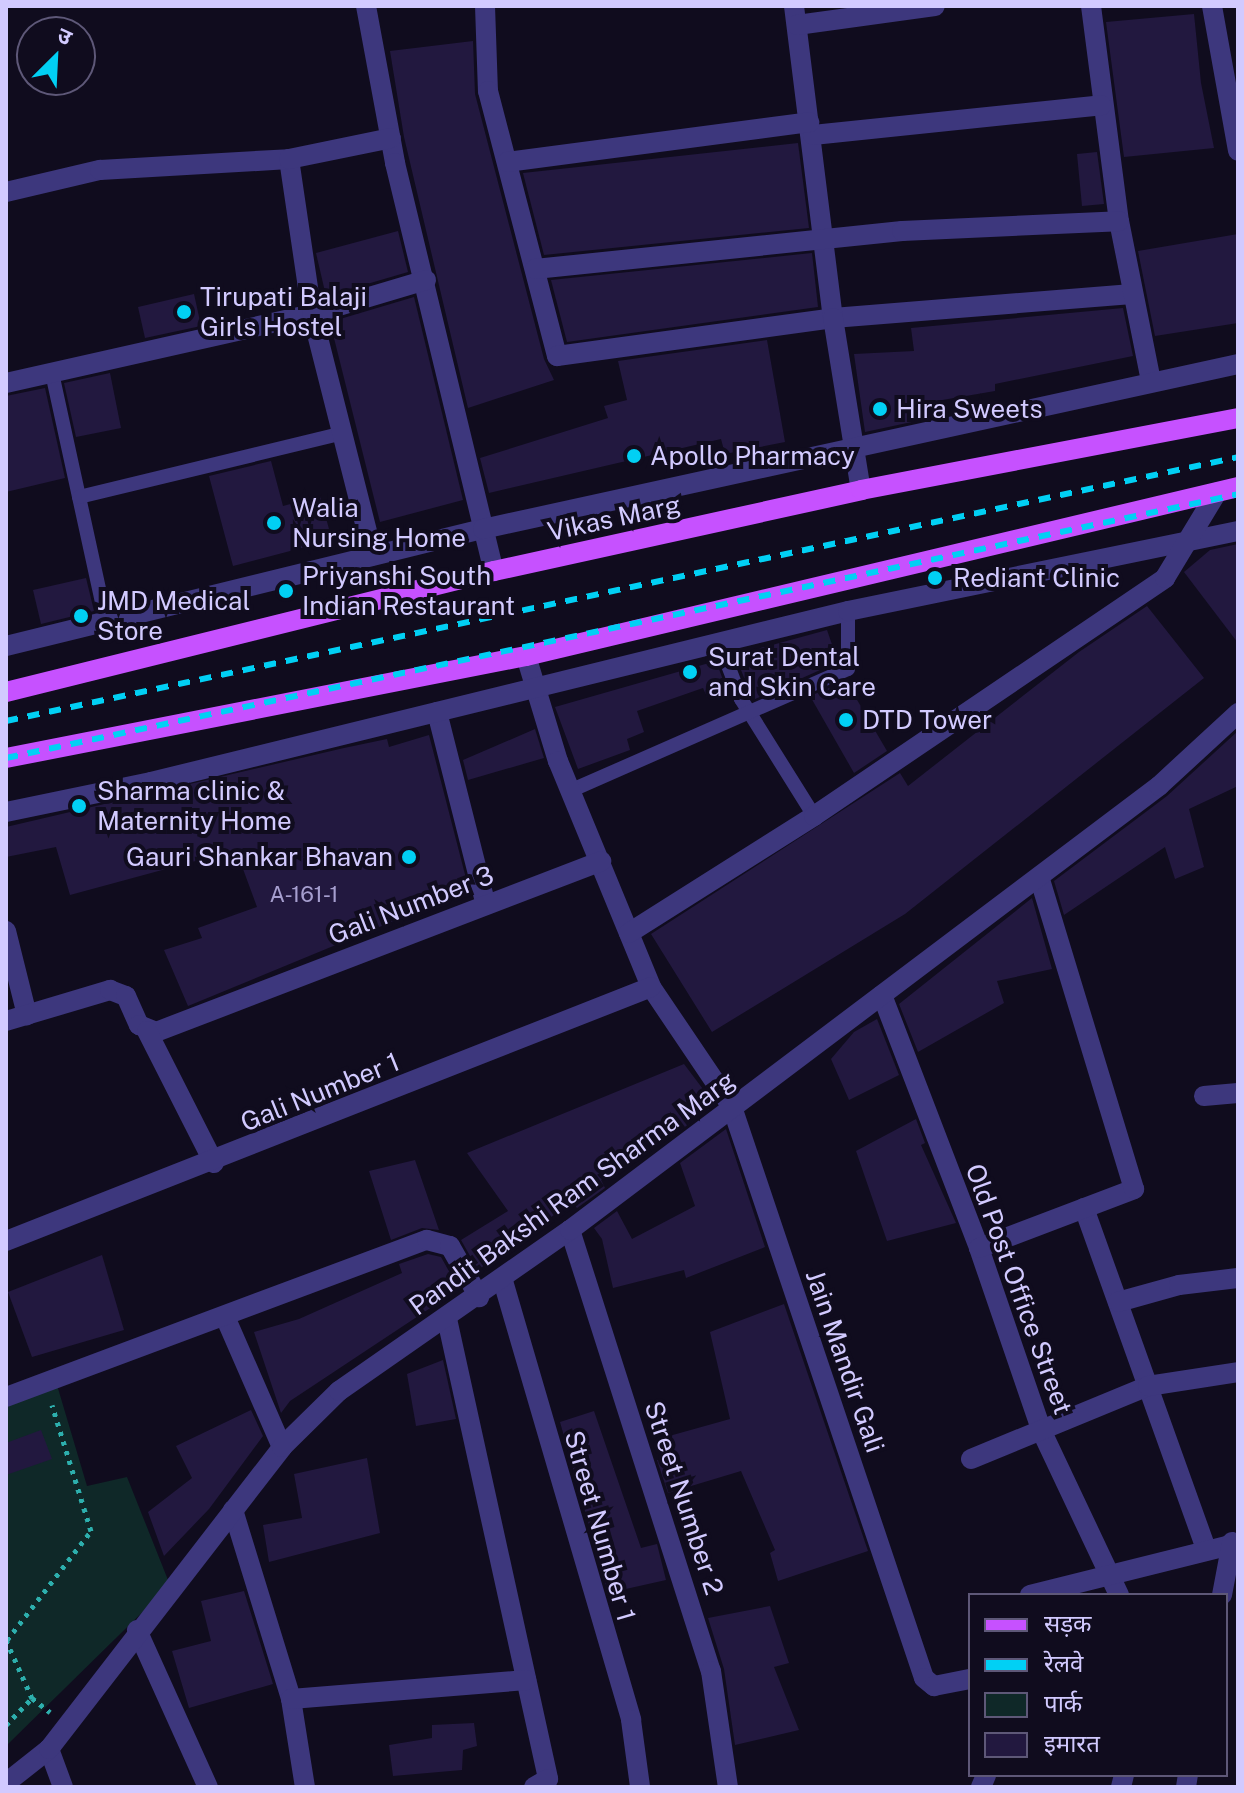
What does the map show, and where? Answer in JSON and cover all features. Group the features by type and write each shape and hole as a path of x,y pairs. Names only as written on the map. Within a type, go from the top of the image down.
{"main road":[{"name":"Vikas Marg","path":"6,692 494,571 861,490 1238,418"},
{"path":"6,758 526,656 1238,487"}],"street":[{"path":"366,6 369,46 494,571"},
{"path":"485,6 488,91 557,356 833,318 1132,294"},
{"path":"861,490 833,318 796,15 935,6"},
{"path":"1091,6 1101,105 1119,221 1151,381"},
{"path":"1212,6 1238,151"},
{"path":"507,162 811,129 1101,105"},
{"path":"6,192 100,170 289,159 391,138"},
{"path":"289,159 312,314 373,555"},
{"path":"535,269 824,239 1119,221"},
{"path":"6,383 312,314 426,280"},
{"path":"6,646 483,529 1238,364"},
{"path":"629,933 814,816 1165,578 1217,492"},
{"path":"6,812 437,712 848,611 1238,531"},
{"name":"Jain Mandir Gali","path":"526,656 572,790 651,987 732,1107 928,1684 968,1679"},
{"path":"437,712 486,905"},
{"name":"Pandit Bakshi Ram Sharma Marg","path":"6,1783 49,1749 137,1630 282,1447 339,1391 503,1281 1039,877 1159,786 1238,713"},
{"name":"Gali Number 3","path":"147,1031 156,1032 601,861"},
{"path":"979,1248 1134,1189 1039,877"},
{"path":"6,931 27,1015"},
{"name":"Gali Number 1","path":"6,1241 214,1163 651,987"},
{"path":"6,1021 119,991 147,1031 214,1163"},
{"name":"Old Post Office Street","path":"882,995 979,1248 1042,1432 1118,1593"},
{"path":"1204,1096 1238,1093"},
{"path":"1084,1208 1206,1549"},
{"name":"Street Number 2","path":"570,1230 711,1671 728,1787"},
{"path":"6,1397 226,1319 427,1240 450,1246 479,1297"},
{"path":"1118,1302 1179,1285 1238,1278"},
{"name":"Street Number 1","path":"503,1281 631,1720 640,1787"},
{"path":"226,1319 282,1447"},
{"path":"447,1319 548,1779 534,1787"},
{"path":"971,1459 1148,1386 1238,1372"},
{"path":"233,1510 291,1699 305,1787"},
{"path":"1037,1593 1109,1572 1235,1543 1222,1593"},
{"path":"137,1630 208,1787"},
{"path":"291,1699 526,1680"},
{"path":"49,1749 63,1787"}],"lane":[{"path":"52,373 106,621"},
{"path":"79,497 343,433"},
{"path":"572,790 848,669 848,611"},
{"path":"719,642 741,699 753,713 814,816"}],"path":[{"path":"36,1406 50,1400 91,1531 6,1640 32,1698 67,1724"},
{"path":"6,1725 32,1698"}],"green space":[{"path":"57,1385 87,1486 127,1477 170,1585 6,1746 6,1406"}],"building":[{"path":"1194,14 1201,83 1214,148 1124,157 1106,22"},
{"path":"473,41 475,94 544,359 554,380 468,408 404,137 390,51"},
{"path":"798,143 809,228 544,255 523,173"},
{"path":"1097,152 1104,204 1082,206 1077,154"},
{"path":"398,231 408,272 326,296 316,253"},
{"path":"1238,234 1238,323 1155,336 1138,251"},
{"path":"812,253 818,307 567,342 551,280"},
{"path":"194,294 201,326 145,338 138,307"},
{"path":"414,297 463,500 380,522 330,322"},
{"path":"1123,308 1133,356 995,384 995,391 919,404 921,420 865,432 854,354 914,351 911,328"},
{"path":"767,340 785,442 725,454 721,439 489,493 480,458 608,418 604,406 627,400 618,361"},
{"path":"110,373 121,428 76,437 64,383"},
{"path":"45,388 65,478 6,492 6,396"},
{"name":"Walia Nursing Home","path":"271,461 283,506 320,496 332,540 233,566 209,476"},
{"path":"1238,544 1238,643 1184,572 1210,550"},
{"path":"86,578 94,611 41,624 33,590"},
{"path":"1147,606 1204,678 905,914 712,1032 651,934 900,773 908,786 1079,652"},
{"path":"827,630 838,662 753,700 735,655"},
{"path":"716,661 726,688 707,697 703,688 637,711 644,732 627,739 630,750 578,769 555,707"},
{"name":"DTD Tower","path":"846,681 887,751 854,773 810,696"},
{"path":"535,729 544,758 468,780 463,760"},
{"path":"1238,731 1238,786 1189,809 1204,867 1175,879 1165,847 1064,915 1054,881 1167,796"},
{"path":"429,735 469,890 188,1006 164,950 202,938 198,928 257,907 236,850 70,895 56,847 6,857 6,827 344,748 387,739 389,747"},
{"path":"1032,898 1052,969 997,981 1004,1003 918,1052 899,1004"},
{"path":"877,1019 899,1075 849,1100 831,1059 854,1032"},
{"path":"684,1064 715,1105 671,1137 670,1133 637,1152 601,1180 605,1188 577,1208 572,1202 478,1270 461,1240 508,1211 467,1153"},
{"path":"916,1119 925,1143 921,1145 956,1223 887,1241 856,1151"},
{"path":"726,1129 765,1247 686,1278 684,1270 613,1288 602,1239 594,1228 617,1211 632,1239 695,1206 680,1163"},
{"path":"415,1160 439,1230 422,1228 391,1240 369,1171"},
{"path":"428,1254 441,1257 459,1289 290,1401 281,1413 254,1332 299,1319 402,1273 399,1264"},
{"path":"102,1255 124,1330 32,1357 8,1292"},
{"path":"784,1304 868,1551 778,1581 770,1553 775,1550 741,1471 668,1493 657,1460 669,1460 662,1438 730,1419 710,1332"},
{"path":"443,1360 456,1419 416,1426 407,1374"},
{"path":"251,1410 263,1436 209,1509 164,1556 148,1512 192,1478 176,1446"},
{"path":"594,1411 641,1548 657,1544 666,1580 608,1593 560,1422"},
{"path":"41,1430 52,1459 6,1475 6,1443"},
{"path":"367,1458 380,1533 269,1562 263,1525 302,1518 294,1474"},
{"path":"244,1591 273,1684 189,1708 172,1651 211,1641 201,1601"},
{"path":"770,1606 789,1663 774,1667 799,1730 735,1745 724,1669 708,1618"},
{"path":"474,1723 477,1746 463,1750 462,1770 393,1776 389,1745 432,1738 432,1725"}],"railway":[{"path":"6,721 1238,457"},
{"path":"6,758 1238,494"}],"place":[{"name":"Tirupati Balaji Girls Hostel","path":"184,312"},
{"name":"Hira Sweets","path":"880,409"},
{"name":"Apollo Pharmacy","path":"634,456"},
{"name":"Walia Nursing Home","path":"274,523"},
{"name":"Rediant Clinic","path":"935,578"},
{"name":"Priyanshi South Indian Restaurant","path":"286,591"},
{"name":"JMD Medical Store","path":"81,616"},
{"name":"Surat Dental and Skin Care","path":"690,672"},
{"name":"DTD Tower","path":"846,720"},
{"name":"Sharma clinic & Maternity Home","path":"79,806"},
{"name":"Gauri Shankar Bhavan","path":"409,857"}]}
